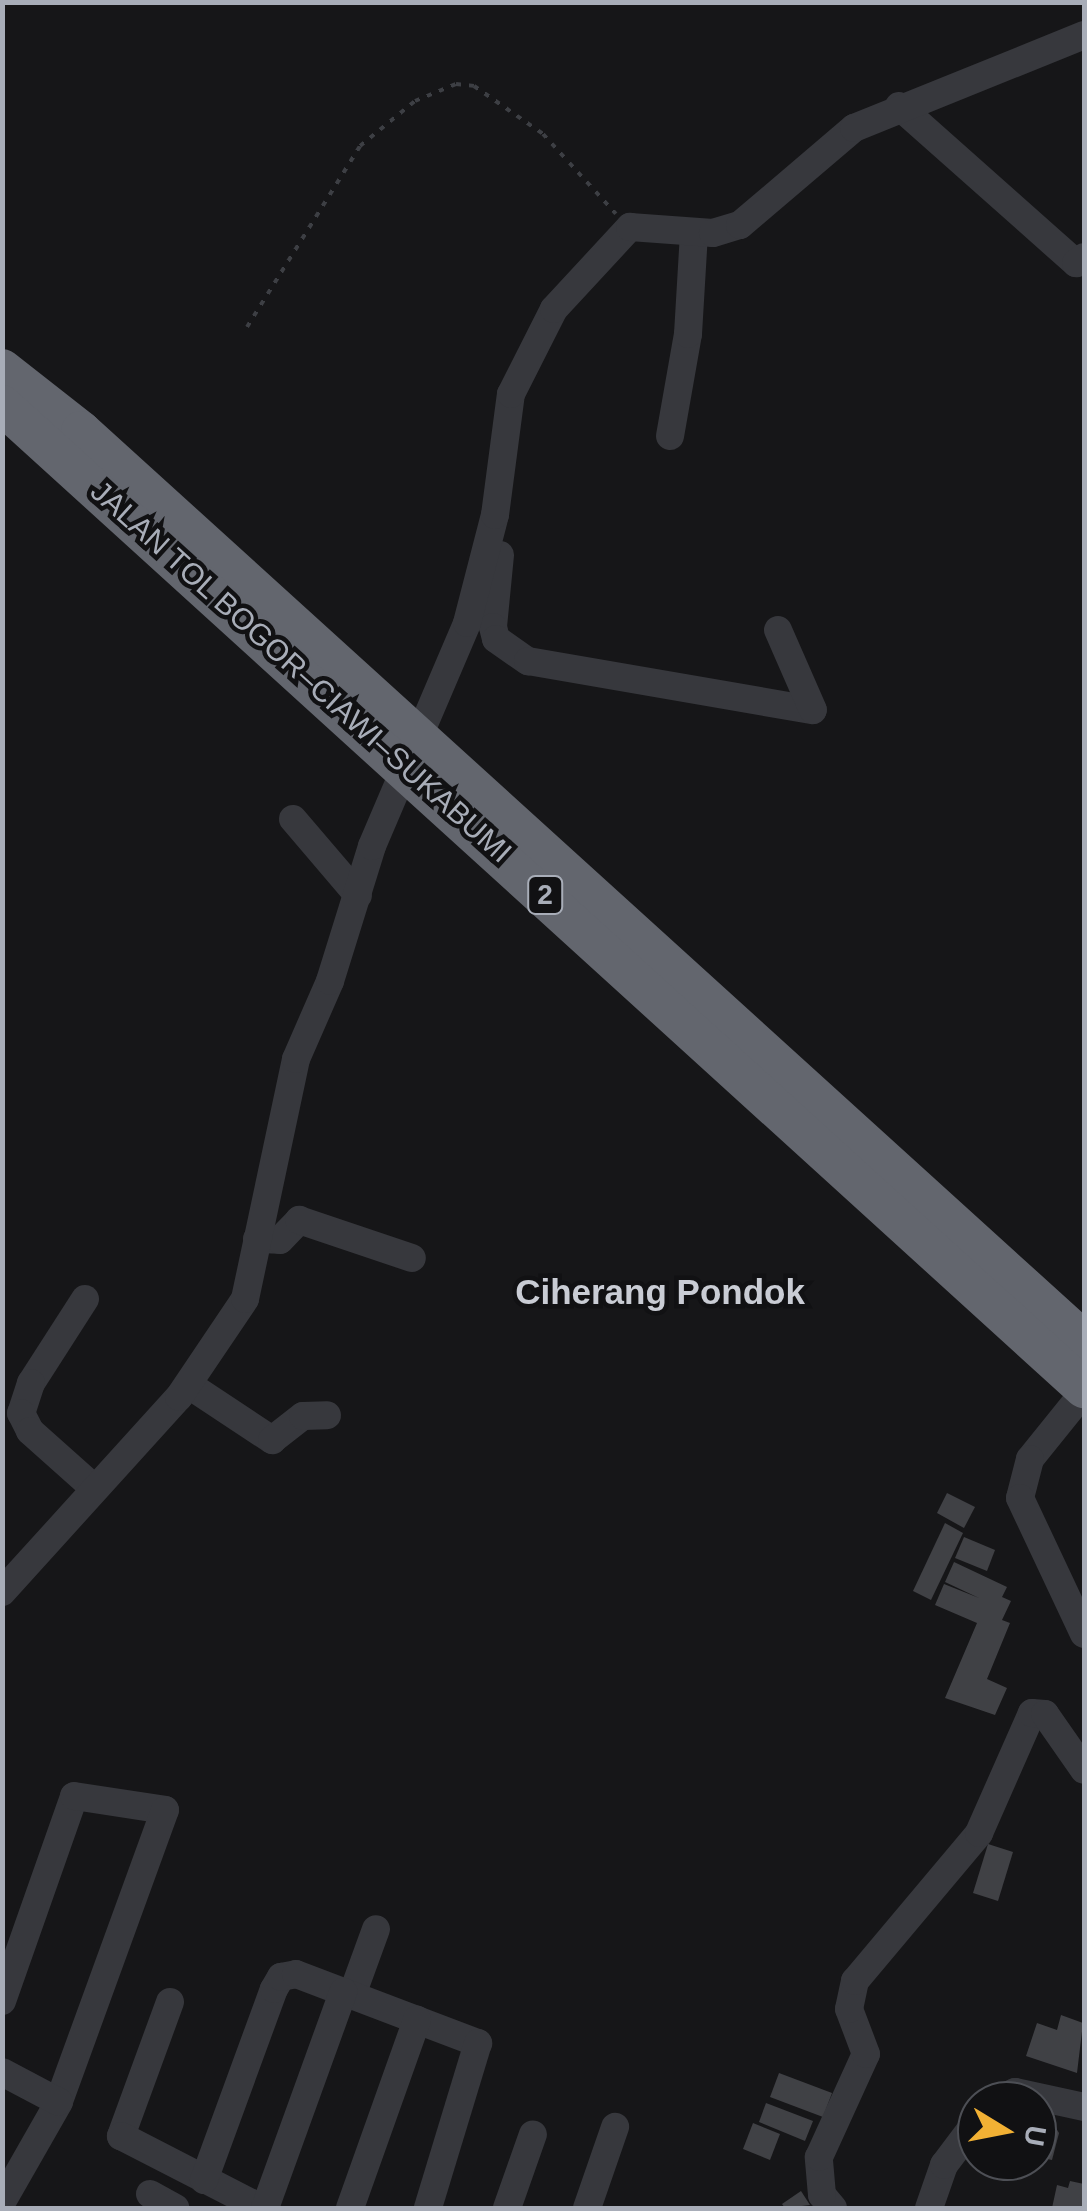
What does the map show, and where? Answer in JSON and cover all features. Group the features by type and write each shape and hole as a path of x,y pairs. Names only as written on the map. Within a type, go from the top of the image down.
{"highway":[{"name":"JALAN TOL BOGOR–CIAWI–SUKABUMI","path":"2,369 81,431 1084,1340"},
{"name":"JALAN TOL BOGOR–CIAWI–SUKABUMI","path":"2,406 1084,1390"}],"street":[{"path":"2,1592 189,1385 246,1299 296,1059 358,895 372,846 467,623 495,515 511,394 529,350 574,283 630,227 694,232 740,225 826,146 900,106 1008,70 1084,35"},
{"path":"900,106 1076,263 1084,257"},
{"path":"670,436 688,334 694,232"},
{"path":"495,515 500,544 493,627 496,639 528,661 814,710 778,630"},
{"path":"293,819 358,895"},
{"path":"256,1240 280,1240 299,1220 412,1258"},
{"path":"85,1300 31,1383 21,1413 30,1431 94,1488"},
{"path":"189,1385 272,1440 304,1416 327,1415"},
{"path":"1084,1390 1030,1459 1020,1498 1084,1634"},
{"path":"833,2208 822,2195 819,2156 866,2054 849,2009 854,1981 979,1834 1032,1713 1045,1714 1084,1770"},
{"path":"2,2001 74,1796 165,1810 60,2102 2,2203 10,2208"},
{"path":"170,2002 121,2136 263,2208 376,1928"},
{"path":"204,2180 277,1983 296,1974 474,2038 480,2048 428,2208"},
{"path":"350,2208 417,2020"},
{"path":"2,2072 60,2102"},
{"path":"1057,2101 1084,2107"},
{"path":"587,2208 616,2127"},
{"path":"507,2208 533,2134"},
{"path":"929,2208 944,2165 957,2148"},
{"path":"150,2194 175,2208"}],"path":[{"path":"247,327 360,146 415,101 456,84 474,86 542,134 630,227"}],"building":[{"path":"947,1493 975,1507 964,1528 937,1513"},
{"path":"945,1523 963,1533 931,1600 913,1591"},
{"path":"964,1537 995,1550 987,1571 955,1558"},
{"path":"954,1562 1007,1587 1002,1597 1011,1601 1002,1620 1010,1623 987,1679 1007,1688 995,1715 945,1698 977,1623 935,1605 944,1584 979,1598 945,1582"},
{"path":"988,1844 1013,1852 998,1901 973,1893"},
{"path":"1061,2015 1083,2023 1077,2073 1026,2056 1037,2023 1057,2030"},
{"path":"779,2073 832,2093 823,2117 770,2097"},
{"path":"766,2103 813,2121 805,2141 759,2122"},
{"path":"753,2123 780,2134 770,2160 743,2149"},
{"path":"1070,2181 1084,2184 1084,2207 1052,2208 1057,2185 1068,2188"},
{"path":"801,2191 810,2205 785,2208 782,2204"}],"district":[{"name":"Ciherang Pondok","path":"660,1292"}]}
